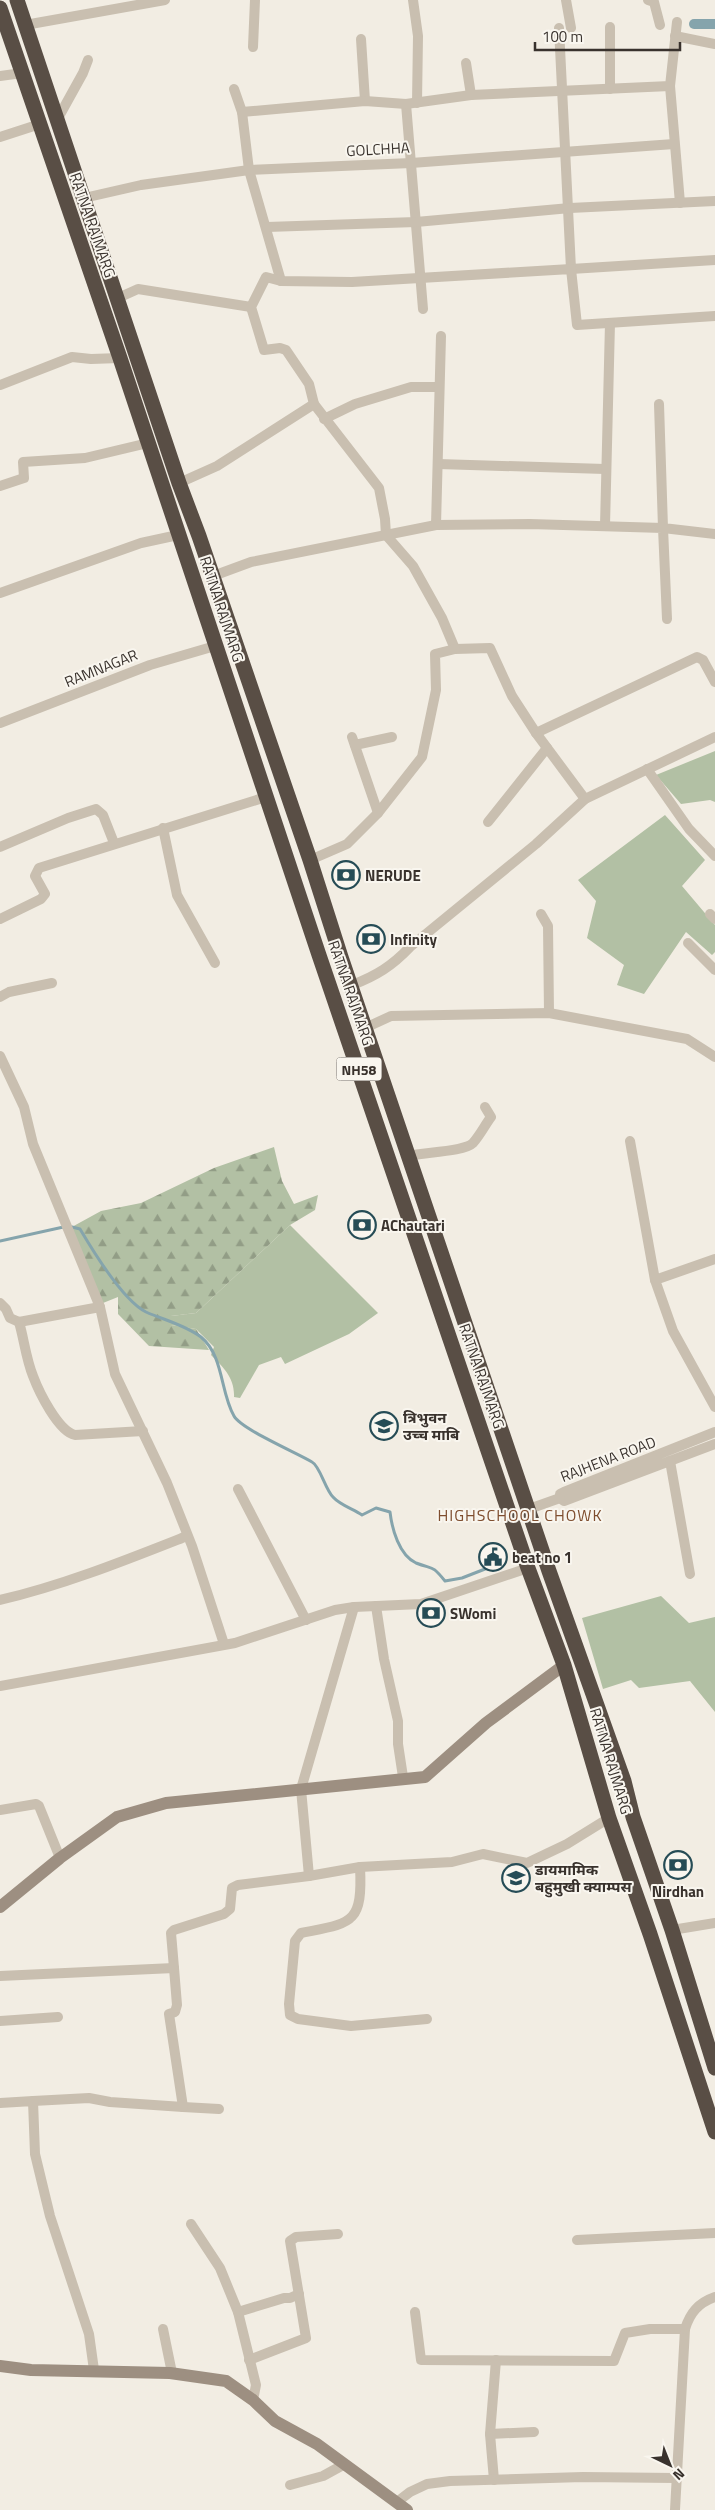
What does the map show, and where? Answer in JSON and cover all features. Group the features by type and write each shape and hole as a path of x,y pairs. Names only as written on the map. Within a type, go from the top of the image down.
{"highway":[{"name":"RATNA RAJMARG","path":"17,0 179,483 213,576 408,1156 530,1509 549,1571 624,1781 633,1816 672,1930 715,2068"},
{"name":"RATNA RAJMARG","path":"0,8 528,1568 564,1665 609,1818 650,1934 715,2132"}],"street":[{"path":"25,25 165,0"},
{"path":"253,47 255,0"},
{"path":"413,0 418,36 412,103 410,162 423,309"},
{"path":"566,0 571,28"},
{"path":"648,0 654,2 660,25"},
{"path":"677,22 670,86 680,203"},
{"path":"610,27 610,89"},
{"path":"559,28 564,151 570,208 572,269 577,325 715,316"},
{"path":"675,36 715,44"},
{"path":"361,39 365,101"},
{"path":"57,120 83,73 88,60"},
{"path":"466,63 471,95"},
{"path":"0,76 22,73"},
{"path":"242,112 365,101 412,103 471,95 670,86"},
{"path":"234,89 242,112 249,170 267,227 281,281"},
{"path":"0,137 40,124"},
{"name":"GOLCHHA","path":"84,198 141,185 249,170 410,162 674,144"},
{"path":"267,227 416,222 570,208 715,201"},
{"path":"455,648 442,618 413,566 386,535 379,488 324,419 314,404 309,384 286,350 280,348 264,350 251,307 266,277 281,281 352,282 715,260"},
{"path":"118,298 138,289 251,307"},
{"path":"605,526 608,488 605,469 610,323"},
{"path":"436,525 441,336"},
{"path":"0,385 72,357 91,359 120,358"},
{"path":"324,419 355,404 411,387 439,387"},
{"path":"179,483 217,466 314,404"},
{"path":"659,404 667,619"},
{"path":"0,486 24,478 23,462 85,458 148,443"},
{"path":"438,464 605,469"},
{"path":"213,576 251,562 436,525 605,526 664,528 715,534"},
{"path":"0,594 133,546 178,535"},
{"name":"RAMNAGAR","path":"0,723 150,665 215,646"},
{"path":"310,860 348,844 378,812 422,756 436,690 435,654 455,648 490,648 512,696 536,733 585,799"},
{"path":"536,733 697,657 703,660 715,682"},
{"path":"378,812 354,741 392,737"},
{"path":"352,985 374,977 392,965 410,947 536,844 585,799 715,737"},
{"path":"488,822 547,748"},
{"path":"647,769 689,829 715,856"},
{"path":"0,919 41,899 45,894 35,876 39,868 266,797"},
{"path":"0,847 68,818 96,809 103,816 114,843"},
{"path":"163,828 177,895 215,963"},
{"path":"540,914 548,926 549,1013"},
{"path":"688,943 715,970"},
{"path":"0,997 9,992 52,983"},
{"path":"365,1028 391,1016 549,1013 687,1039 715,1057"},
{"path":"0,1056 24,1107 33,1144 100,1307 115,1374 167,1483 188,1536 224,1644"},
{"path":"408,1156 424,1152 466,1148 472,1143 491,1117 485,1107"},
{"path":"630,1141 655,1280 673,1330 715,1407"},
{"path":"655,1280 715,1260"},
{"path":"0,1303 6,1309 10,1318 20,1322 100,1307"},
{"path":"20,1322 32,1375 57,1422 67,1434 143,1432"},
{"name":"RAJHENA ROAD","path":"530,1509 658,1460 715,1432"},
{"name":"RAJHENA ROAD","path":"658,1460 670,1461 715,1444"},
{"path":"670,1461 690,1574"},
{"path":"238,1489 306,1620"},
{"path":"0,1600 37,1592 188,1536"},
{"path":"0,1686 235,1643 354,1607 421,1604 528,1568"},
{"path":"376,1606 384,1659 398,1721 398,1744 403,1778"},
{"path":"309,1876 301,1789 354,1607"},
{"path":"0,1907 60,1858 117,1817 166,1803 425,1777 486,1723 564,1665"},
{"path":"0,1810 36,1804 40,1806 60,1858"},
{"path":"183,2107 169,2014 175,2012 177,2005 171,1933 174,1930 224,1914 230,1909 232,1888 244,1884 309,1876 360,1867 452,1862 483,1854 527,1863 567,1844 609,1818"},
{"path":"360,1867 361,1882 354,1914 346,1924 301,1933 295,1942 289,2004 290,2015 298,2019 351,2026 427,2019"},
{"path":"672,1930 715,1923"},
{"path":"0,1976 174,1968"},
{"path":"0,2020 58,2017"},
{"path":"0,2103 89,2098 110,2102 219,2109"},
{"path":"33,2101 35,2154 53,2224 89,2334 94,2370"},
{"path":"191,2224 220,2268 238,2312 256,2385 253,2400"},
{"path":"577,2240 715,2233"},
{"path":"249,2360 306,2338 290,2241 296,2237 338,2234"},
{"path":"238,2312 299,2294"},
{"path":"675,2510 675,2478 685,2329 689,2316 696,2308 715,2297"},
{"path":"415,2312 421,2360 614,2361 624,2333 650,2329 685,2329"},
{"path":"164,2329 172,2374"},
{"path":"494,2480 490,2434 496,2360"},
{"path":"0,2366 31,2370 94,2370 172,2374 226,2381 253,2400 275,2421 317,2444 343,2465 402,2506 410,2492 427,2484 450,2480 583,2477 675,2478"},
{"path":"490,2434 534,2432"},
{"path":"290,2484 324,2476 343,2465"}],"green space":[{"path":"715,751 715,802 710,800 681,804 656,775"},
{"path":"665,815 705,860 682,886 715,925 715,952 712,955 686,932 644,994 617,985 624,965 587,938 596,901 578,880"},
{"path":"274,1147 282,1181 294,1204 318,1195 315,1210 290,1225 196,1313 171,1316 171,1325 196,1329 209,1350 149,1346 118,1314 118,1297 103,1303 70,1228 101,1211 141,1203 214,1168"},
{"path":"290,1225 378,1313 349,1334 285,1364 281,1357 259,1365 240,1398 234,1397 233,1384 224,1369 211,1355 214,1347 196,1329 171,1325 171,1316 196,1313"},
{"path":"661,1596 689,1623 715,1617 715,1712 690,1681 639,1688 631,1680 603,1689 582,1618"}],"waterway":[{"path":"694,24 715,24"},
{"path":"0,1241 68,1226 80,1229 110,1275 137,1306 146,1312 188,1329 201,1337 208,1345 218,1364 226,1396 234,1416 258,1434 315,1464 330,1493 343,1505 362,1515 376,1508 390,1512 397,1541 410,1559 434,1570 445,1581 462,1578 503,1562"}],"place":[{"name":"NERUDE","path":"346,875"},
{"name":"Infinity","path":"371,939"},
{"name":"AChautari","path":"362,1225"},
{"name":"त्रिभुवन उच्च माबि","path":"384,1426"},
{"name":"beat no 1","path":"493,1557"},
{"name":"SWomi","path":"431,1613"},
{"name":"Nirdhan","path":"678,1865"},
{"name":"डायमामिक बहुमुखी क्याम्पस","path":"516,1878"}],"district":[{"name":"HIGHSCHOOL CHOWK","path":"520,1515"}]}
